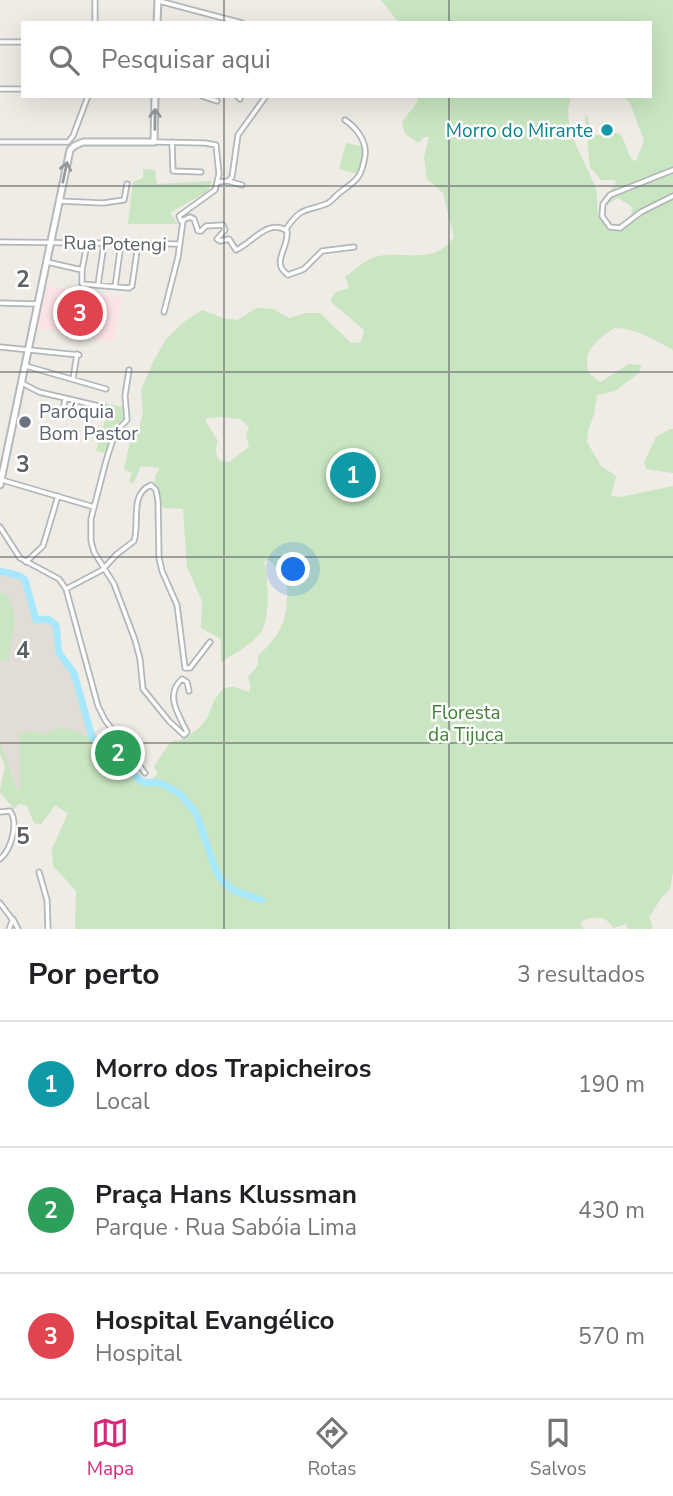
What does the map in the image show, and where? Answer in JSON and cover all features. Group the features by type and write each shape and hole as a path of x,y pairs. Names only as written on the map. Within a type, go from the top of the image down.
{"street":[{"path":"95,0 95,21"},
{"path":"157,21 158,1 234,21"},
{"path":"0,42 21,42"},
{"path":"0,89 21,89"},
{"path":"87,98 68,142 70,150 1,483 94,507"},
{"path":"154,142 155,98"},
{"path":"208,98 217,101"},
{"path":"228,181 233,173 238,135 265,98"},
{"path":"345,120 356,130 365,145 359,178 328,204 313,206 301,212 286,229 287,243 280,264 288,275 302,271 322,251 354,247"},
{"path":"76,128 83,142"},
{"path":"0,142 68,142"},
{"path":"70,150 83,142 205,142 216,145 219,161 218,182 211,194 180,213 179,218 192,218 200,231 206,226 223,225 225,230 218,236 218,240 229,239 236,250 270,228 286,229"},
{"path":"172,142 173,171 201,172"},
{"path":"673,170 610,195 603,204 602,216 610,226 620,228 640,212 673,196"},
{"path":"218,182 228,181 242,185"},
{"path":"59,201 103,203 124,200 127,184"},
{"name":"Rua Potengi","path":"164,312 177,263 183,220"},
{"name":"Rua Potengi","path":"0,242 178,244"},
{"path":"87,244 81,282 131,288 138,244"},
{"path":"98,285 104,244"},
{"path":"115,287 121,244"},
{"path":"47,262 82,270"},
{"path":"0,303 38,304"},
{"path":"0,347 78,354 73,379"},
{"path":"26,366 106,388"},
{"path":"129,370 125,396 127,420 114,433 94,507 91,541 94,552 114,584 138,649 143,689 184,735 187,732 177,715 173,695 176,684 182,679 187,682 189,691"},
{"path":"22,383 39,392 103,407"},
{"path":"63,412 65,399"},
{"path":"66,589 104,568 135,541 139,497 146,487 154,486 158,501 159,558 177,608 185,668 190,668 209,642"},
{"path":"26,562 43,546 58,496"},
{"path":"0,527 2,534 20,558 54,576 66,589 98,706 145,773"},
{"path":"0,812 8,810 13,815 10,845 0,859"},
{"path":"39,872 47,900 48,929"},
{"path":"0,903 18,929"},
{"path":"9,929 12,919"}],"shaded area":[{"path":"47,286 122,298 114,342 37,328"},
{"path":"0,572 21,577 26,584 35,621 48,619 54,626 57,653 73,674 89,736 110,751 68,813 55,805 0,790 5,766 0,753"}],"green space":[{"name":"Floresta da Tijuca","path":"381,0 673,0 673,350 638,332 614,328 597,341 587,359 590,374 600,382 629,364 641,365 640,372 615,391 597,395 588,430 587,442 601,466 616,476 611,496 621,497 673,486 673,872 670,889 649,917 653,928 628,929 626,924 613,928 603,918 596,917 580,923 584,929 75,929 76,891 53,866 52,849 68,813 55,805 41,825 34,823 27,806 19,804 14,809 0,792 5,766 0,753 0,742 17,791 20,785 19,735 30,731 43,734 60,728 89,736 103,748 112,751 128,770 147,783 158,774 154,766 169,744 193,733 205,721 222,690 233,687 249,692 251,686 248,677 258,665 258,656 279,630 287,603 287,579 269,560 264,561 268,597 264,625 253,641 221,662 221,639 201,628 202,601 187,567 183,509 164,508 154,495 155,476 160,468 141,466 133,484 129,481 132,473 124,469 130,442 139,429 143,412 141,390 166,339 202,310 237,320 257,308 273,309 289,318 306,313 320,313 351,343 361,342 364,330 330,301 336,292 349,288 345,277 372,258 383,255 426,255 436,252 454,237 443,193 427,179 424,157 429,137 424,137 418,143 405,134 402,122 418,101 416,98 571,98 568,118 575,142 595,186 600,219 619,231 627,223 632,207 618,198 605,206 605,196 616,182 601,180 590,167 585,117 587,115 595,134 619,133 632,160 636,161 644,141 630,103 624,98 652,98 652,21 397,21","holes":["206,418 240,419 249,427 246,435 249,447 229,462 220,461 216,451 218,441"]},
{"path":"346,143 365,147 358,174 339,169"},
{"path":"143,169 155,170 157,184 212,181 208,191 170,213 178,224 128,224 133,182 143,178"},
{"path":"105,403 126,408 127,420 115,431 107,453 96,451 108,410 104,409"},
{"path":"673,429 673,473 646,469 644,462 656,437"},
{"path":"0,592 7,595 14,614 9,661 0,659"}],"waterway":[{"path":"0,571 25,580 36,620 48,619 56,625 59,653 74,673 92,737 109,749 142,782 161,783 180,794 196,813 216,871 223,882 235,891 262,900"}],"place":[{"name":"Morro do Mirante","path":"607,130"},
{"name":"Hospital Evangélico","path":"80,313"},
{"name":"Paróquia Bom Pastor","path":"25,422"},
{"name":"Morro dos Trapicheiros","path":"353,475"},
{"name":"Praça Hans Klussman","path":"118,753"}]}
